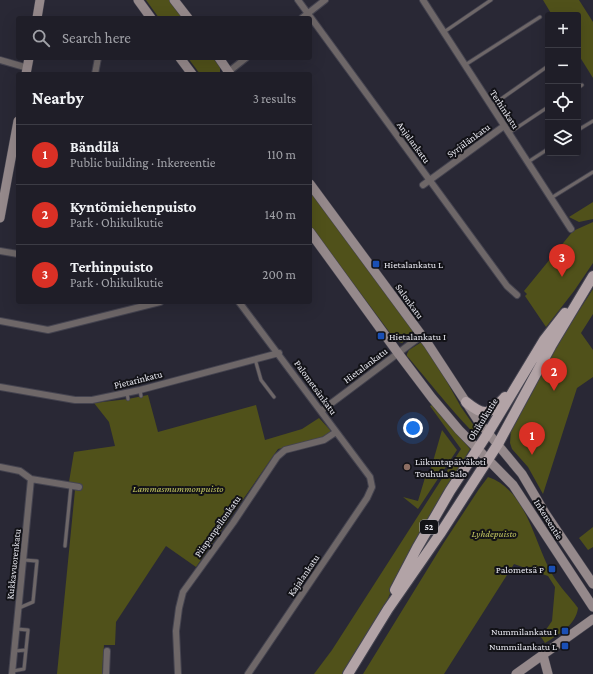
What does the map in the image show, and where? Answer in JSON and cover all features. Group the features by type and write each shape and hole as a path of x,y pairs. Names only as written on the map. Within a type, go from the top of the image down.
{"main road":[{"path":"37,16 40,0"},
{"path":"138,0 150,16"},
{"path":"174,0 186,16"},
{"path":"27,71 29,60"},
{"path":"182,60 190,72"},
{"path":"220,60 227,72"},
{"path":"0,218 16,147"},
{"name":"Salonkatu","path":"312,187 422,336 488,433"},
{"path":"312,235 398,353 448,417 478,449"},
{"name":"Ohikulkutie","path":"348,674 388,609 440,534 498,444 583,291 593,276"},
{"name":"Ohikulkutie","path":"388,609 397,586 450,491 488,433 544,340 583,291"},
{"path":"466,402 480,412 489,412 515,388"},
{"name":"Inkereentie","path":"488,433 525,479 545,513 593,584"},
{"name":"Inkereentie","path":"478,449 505,476 520,494 593,607"},
{"path":"516,674 593,620"},
{"path":"543,655 548,674"}],"street":[{"name":"Anjalankatu","path":"298,0 310,16"},
{"path":"304,16 325,0"},
{"name":"Terhinkatu","path":"423,0 571,229"},
{"name":"Anjalankatu","path":"312,18 507,286 517,295"},
{"path":"0,60 27,71"},
{"path":"95,72 98,60"},
{"path":"229,72 244,60"},
{"name":"Syrjälänkatu","path":"423,185 504,126"},
{"path":"0,251 16,254"},
{"path":"0,321 48,330 152,304"},
{"name":"Palometsänkatu","path":"241,304 279,353 370,477 372,487"},
{"name":"Hietalankatu","path":"321,411 422,336"},
{"name":"Pietarinkatu","path":"0,387 75,400 92,400 128,396 279,353"},
{"name":"Piispanpellonkatu","path":"178,674 176,631 183,592 233,523 277,456 285,450 324,440 336,432"},
{"path":"0,467 20,471 31,479 79,487"},
{"name":"Kukkavuorenkatu","path":"12,672 31,479"},
{"name":"Kajalankatu","path":"248,674 367,498 372,487"},
{"path":"106,674 107,651"}],"lane":[{"path":"444,32 491,0"},
{"path":"465,65 540,17"},
{"path":"491,106 545,68"},
{"path":"509,133 545,109"},
{"path":"581,128 593,121"},
{"path":"528,162 545,151"},
{"path":"551,198 593,172"},
{"path":"255,359 261,380 274,397"},
{"path":"65,546 71,486"},
{"path":"19,608 33,602 34,595 37,561 24,560"},
{"path":"12,672 24,669 28,630 17,629"},
{"path":"15,651 26,650"}],"green space":[{"path":"146,0 169,0 182,16 158,16"},
{"path":"543,0 579,0 593,22 593,78 581,59 581,12 550,12"},
{"path":"190,60 215,60 220,67 220,72 198,72"},
{"path":"312,193 413,330 412,335 402,343 396,341 312,228"},
{"path":"593,202 593,219 579,222 569,217"},
{"path":"593,222 593,263 574,291 546,327 525,296 527,294 524,291 573,231"},
{"path":"593,289 593,314 581,333 593,350 593,377 577,388 543,494 528,467 512,449 510,443 511,429 531,395 550,355"},
{"path":"422,343 432,355 461,407 479,433 479,436 455,413 407,356 409,350"},
{"name":"Lammasmummonpuisto","path":"148,395 158,432 256,405 265,440 302,429 319,418 331,431 323,438 278,449 196,567 166,546 116,622 115,645 104,645 102,674 57,674 75,490 68,488 74,452 115,446 109,422 94,403"},
{"path":"432,405 470,449 398,575 383,610 343,674 314,674 332,650 461,449 430,406"},
{"path":"442,430 457,450 418,509 403,497 418,501 427,471 430,472"},
{"name":"Lyhdepuisto","path":"488,477 501,484 512,493 521,505 552,574 578,608 574,620 566,629 545,643 541,637 552,621 555,587 548,576 514,564 444,674 363,674 443,544"},
{"path":"593,527 593,547 588,550 579,538"}],"place":[{"name":"Hietalankatu L","path":"376,264"},
{"name":"Terhinpuisto","path":"562,277"},
{"name":"Hietalankatu I","path":"381,336"},
{"name":"Kyntömiehenpuisto","path":"554,391"},
{"name":"Bändilä","path":"532,455"},
{"name":"Liikuntapäiväkoti Touhula Salo","path":"407,467"},
{"name":"Palometsä P","path":"552,569"},
{"name":"Nummilankatu I","path":"565,631"},
{"name":"Nummilankatu L","path":"565,646"}]}
